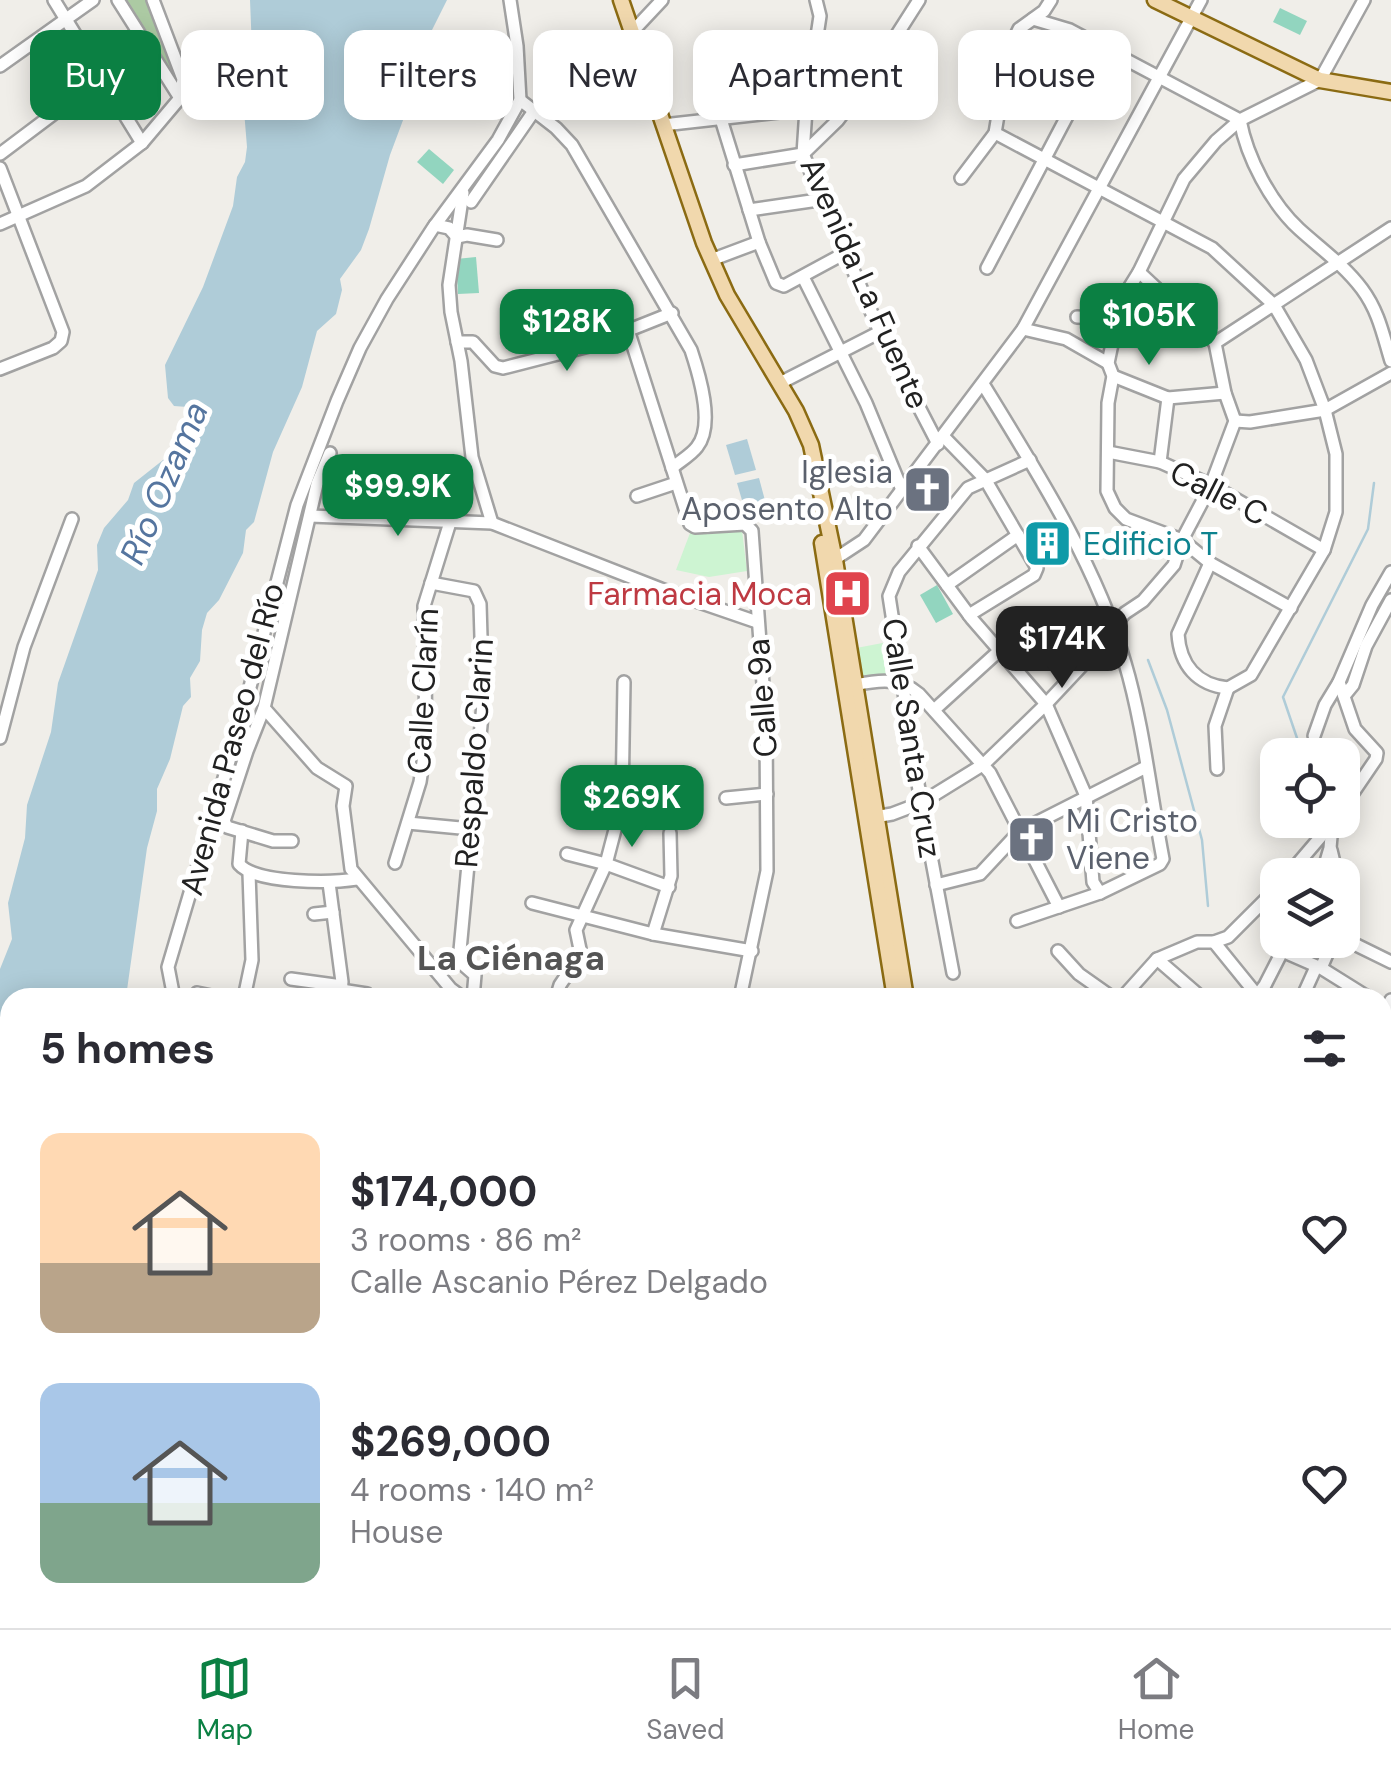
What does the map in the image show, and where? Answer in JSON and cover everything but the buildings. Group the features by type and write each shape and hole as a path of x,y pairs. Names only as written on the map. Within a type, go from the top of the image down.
{"main road":[{"path":"612,0 712,282 800,438 854,686 894,988"},
{"path":"622,0 631,30"},
{"path":"1156,0 1320,80 1390,92"},
{"path":"661,120 727,295 796,411 810,445 871,817 904,988"}],"street":[{"path":"54,0 72,30"},
{"path":"0,66 93,0"},
{"path":"118,0 180,98"},
{"path":"0,224 86,186 142,143 180,98 182,80 154,0"},
{"path":"510,0 520,100 533,110"},
{"path":"634,30 662,0"},
{"name":"Avenida La Fuente","path":"816,0 819,30"},
{"path":"734,164 803,154 858,94 919,0"},
{"path":"961,178 994,133 1009,50 1019,29 1044,11 1050,0"},
{"path":"830,562 864,540 1023,328 1201,0"},
{"path":"1291,608 1210,563 1182,540 1126,518 1115,508 1107,491 1111,370 1118,312 1184,179 1240,120 1320,80 1364,0"},
{"path":"1033,19 1070,30"},
{"path":"1131,62 1240,120"},
{"name":"Avenida Paseo del Río","path":"172,988 168,967 242,714 296,505 360,348 387,299 436,225 467,197 520,100"},
{"path":"492,523 472,457 449,285 467,197 533,112"},
{"path":"0,154 45,120"},
{"path":"127,120 142,143"},
{"path":"544,120 572,146 622,236 672,313 701,378 705,428 697,447 672,468"},
{"path":"663,125 711,120"},
{"path":"721,120 759,242 776,283 784,286 848,252"},
{"name":"Avenida La Fuente","path":"805,120 803,154 880,332 940,440 985,479 1037,568 1034,575 969,615"},
{"path":"987,268 1067,120"},
{"path":"1240,120 1243,138 1274,198 1373,306 1391,361"},
{"path":"994,133 1212,248 1274,306 1306,360 1326,410 1336,454 1336,512 1324,550 1250,676 1228,688 1204,683 1191,673 1178,644 1178,634 1210,563"},
{"path":"0,168 63,332 62,340 53,348 0,369"},
{"path":"749,210 824,199"},
{"path":"436,225 449,228 457,237"},
{"path":"1215,343 1391,228"},
{"path":"457,237 467,234 498,240"},
{"path":"711,260 759,242"},
{"path":"871,817 921,803 984,764 1092,656 1112,626 1125,612 1144,601 1174,564 1211,485 1235,420 1225,394 1215,343 1140,272"},
{"path":"802,277 902,490"},
{"path":"1077,316 1102,318 1118,312"},
{"path":"457,342 473,342 495,366 503,368 629,333 672,313"},
{"path":"1023,328 1066,339 1111,370 1168,398 1225,394"},
{"path":"780,384 880,332"},
{"path":"629,333 692,526 745,524 752,531 757,622"},
{"path":"1235,420 1250,422 1326,410 1391,373"},
{"path":"983,384 1057,509 1112,626 1130,682 1162,862 1100,893 1017,921"},
{"path":"1160,462 1168,398"},
{"name":"Calle C","path":"1108,452 1160,462 1211,485 1324,550"},
{"path":"292,841 274,840 225,824 246,751 264,708 317,484 330,453"},
{"name":"Calle Santa Cruz","path":"953,972 921,803 889,596 899,572 918,546 968,488 1030,460"},
{"path":"637,496 676,484"},
{"name":"Calle 9a","path":"310,516 492,523 757,622 768,794 767,870 743,988"},
{"path":"0,738 24,647 72,519"},
{"name":"Calle Clarín","path":"395,863 420,782 426,742 423,619 451,520"},
{"path":"947,585 1018,536"},
{"path":"918,546 969,615 1046,704 1086,796 1093,882 1100,893"},
{"path":"1314,736 1366,618 1390,577"},
{"name":"Respaldo Clarin","path":"432,583 474,591 480,604 484,704 459,960 475,974 474,988"},
{"path":"1344,696 1353,685 1366,646 1391,600"},
{"path":"934,710 1000,650"},
{"path":"854,686 885,679 920,694 984,764 1059,907"},
{"path":"559,988 581,954 576,930 606,864 622,802 624,682"},
{"path":"1339,682 1355,730 1376,753 1360,783"},
{"path":"1218,769 1215,726 1228,688"},
{"path":"264,708 317,768 347,788 343,806 348,861 356,879 450,988"},
{"path":"936,884 980,874 1020,831 1146,767"},
{"path":"726,798 768,794"},
{"path":"408,823 470,830"},
{"path":"242,831 239,864 250,874 330,883 356,879"},
{"path":"653,934 669,886 670,832"},
{"path":"1303,858 1320,838"},
{"path":"1327,858 1332,838"},
{"path":"1330,848 1333,858"},
{"path":"566,854 669,886"},
{"path":"246,988 252,960 250,874"},
{"path":"330,883 341,988"},
{"path":"532,903 653,934 752,951"},
{"path":"1131,988 1157,959 1197,942 1214,942 1228,936 1260,905"},
{"path":"314,914 333,912"},
{"path":"1214,942 1250,988"},
{"path":"1360,947 1391,962"},
{"path":"1058,951 1099,988"},
{"path":"1264,988 1279,958"},
{"path":"1304,958 1346,988"},
{"path":"1307,988 1323,958"},
{"path":"1157,959 1187,988"},
{"path":"290,980 327,988"}],"green space":[{"path":"124,0 150,0 179,79 178,88 161,60 161,30 142,30"},
{"path":"1280,8 1307,21 1300,35 1273,22"},
{"path":"429,149 454,170 443,184 417,162"},
{"path":"476,257 479,293 458,294 456,259"},
{"path":"742,530 747,571 709,577 676,570 690,533"},
{"path":"937,585 953,614 936,623 920,595"},
{"path":"1087,608 1090,611 1024,660 1015,652"},
{"path":"893,641 897,675 855,682 851,649"}],"water":[{"name":"Río Ozama","path":"250,0 447,0 432,30 344,30 344,120 403,120 361,250 340,279 342,290 336,314 317,331 302,387 273,452 254,522 246,530 243,553 219,600 207,613 200,661 190,678 191,697 183,706 170,759 157,789 157,811 147,848 127,988 0,988 0,969 12,939 8,903 25,838 27,805 51,732 58,683 98,570 97,545 104,528 128,500 134,483 201,430 208,417 201,408 174,406 168,398 165,365 203,287 233,206 247,147 245,120 324,120 324,30 251,30"},
{"path":"747,439 756,470 735,475 726,445"},
{"path":"759,478 767,508 746,514 737,483"}],"waterway":[{"path":"1297,738 1283,697 1368,529 1374,483"},
{"path":"1148,660 1167,710 1202,840 1208,906"}],"place":[{"name":"Iglesia Aposento Alto","path":"928,490"},
{"name":"Edificio T","path":"1048,544"},
{"name":"Farmacia Moca","path":"847,594"},
{"name":"Mi Cristo Viene","path":"1031,839"}],"district":[{"name":"La Ciénaga","path":"511,958"}]}
